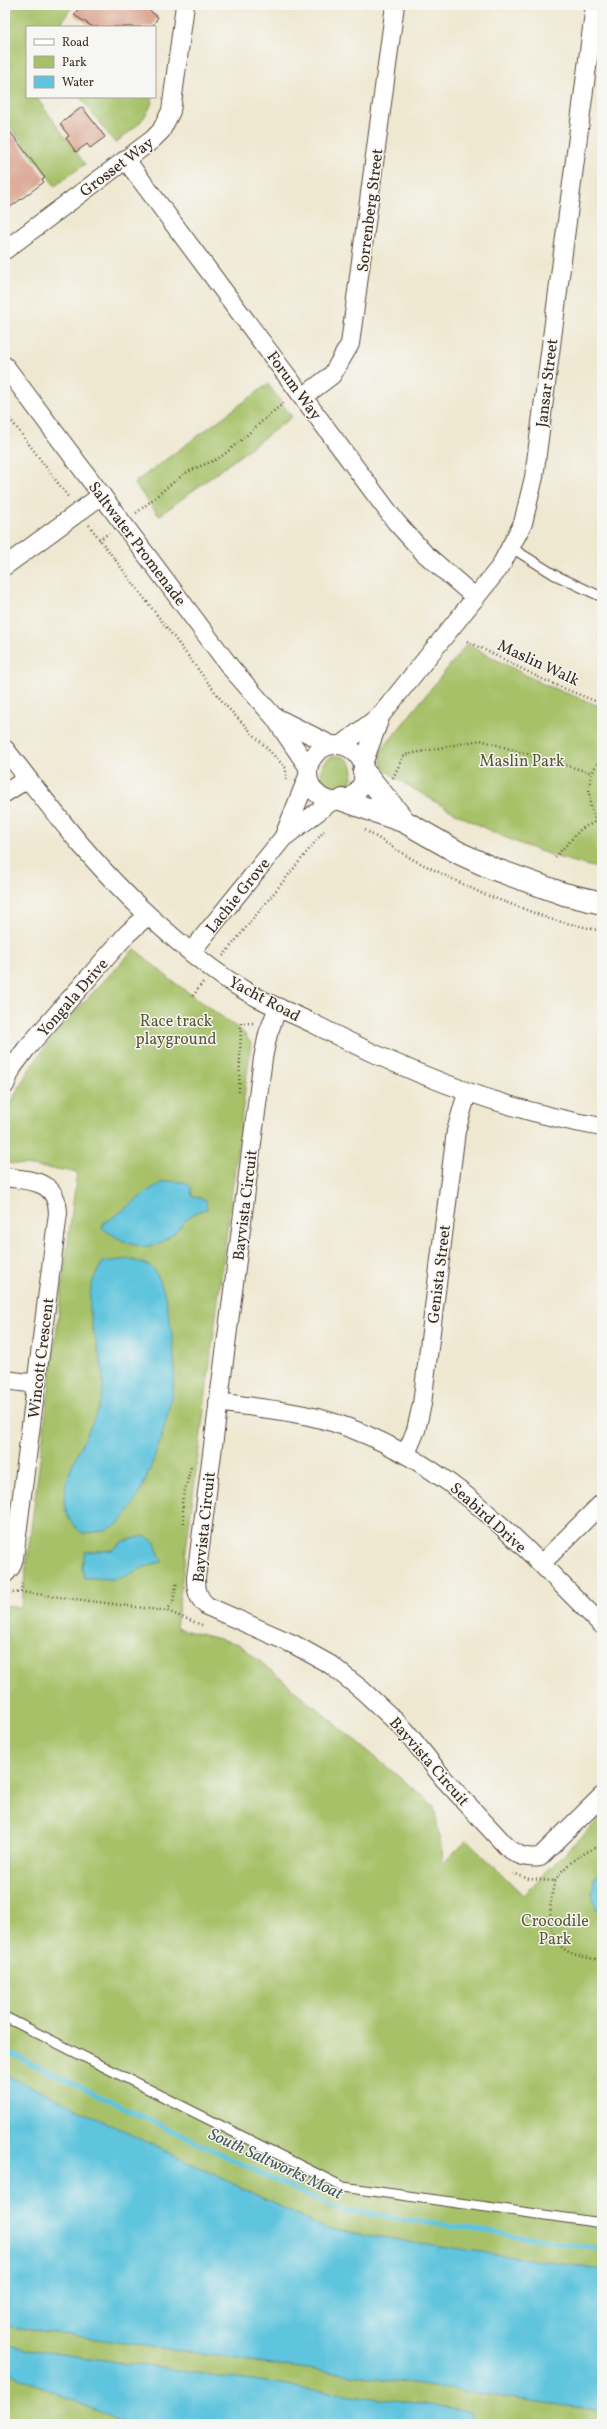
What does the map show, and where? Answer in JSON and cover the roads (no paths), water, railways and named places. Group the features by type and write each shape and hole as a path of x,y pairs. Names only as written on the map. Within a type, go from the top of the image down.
{"street":[{"name":"Grosset Way","path":"5,250 126,160 161,131 171,111 185,5"},
{"name":"Sorrenberg Street","path":"301,394 332,375 350,344 395,5"},
{"name":"Jansar Street","path":"336,745 381,715 476,598 512,548 525,516 534,477 595,5"},
{"name":"Forum Way","path":"126,160 396,522 424,553 476,598"},
{"name":"Saltwater Promenade","path":"5,366 232,668 274,717 308,771"},
{"path":"5,566 102,495"},
{"name":"Jansar Street","path":"364,768 381,715"},
{"name":"Saltwater Promenade","path":"274,717 336,745"},
{"path":"405,822 364,768 358,756 336,745 316,753 308,771 316,793 405,822 461,854 494,869 564,894 602,903"},
{"name":"Yacht Road","path":"5,749 27,779 82,847 148,915 191,952 250,994 396,1065 467,1093 525,1110 602,1127"},
{"path":"338,800 358,790 364,768"},
{"name":"Lachie Grove","path":"283,838 299,802 308,771"},
{"path":"5,793 27,779"},
{"name":"Lachie Grove","path":"191,952 283,838 311,816 338,800"},
{"name":"Yongala Drive","path":"5,1085 12,1068 26,1048 127,934 148,915"},
{"name":"Bayvista Circuit","path":"278,1007 268,1034 263,1058 218,1402 196,1578 196,1592 200,1600 206,1606 295,1645 331,1665 362,1690 405,1730 444,1779 506,1846 516,1854 531,1858 540,1857 602,1796"},
{"name":"Genista Street","path":"406,1454 416,1430 422,1404 456,1131 467,1093"},
{"name":"Wincott Crescent","path":"5,1177 44,1185 54,1193 58,1202 37,1384 14,1558 11,1567 5,1574"},
{"path":"5,1380 37,1384"},
{"name":"Seabird Drive","path":"218,1402 295,1413 334,1422 369,1436 406,1454 455,1484 479,1504 602,1625"},
{"path":"541,1564 602,1504"}],"lane":[{"path":"512,548 555,575 602,598"},
{"path":"5,2016 343,2187 602,2223"}],"water":[{"path":"165,1181 185,1182 191,1187 192,1196 206,1200 207,1209 192,1214 166,1239 157,1244 148,1246 130,1244 102,1228 104,1223 157,1185"},
{"path":"130,1259 152,1268 159,1279 164,1292 173,1340 174,1380 172,1395 168,1414 155,1456 138,1497 128,1512 115,1526 102,1531 84,1534 70,1521 65,1505 65,1488 70,1470 101,1400 103,1385 100,1357 90,1314 92,1284 103,1262"},
{"path":"144,1536 154,1541 162,1562 148,1565 120,1578 84,1578 82,1566 85,1552 112,1550 124,1541"},
{"path":"602,1871 602,1912 596,1909 592,1895 594,1878"},
{"path":"5,2074 327,2229 602,2270 602,2411 5,2326"},
{"path":"5,2346 472,2412 471,2424 127,2424 5,2371"}],"waterway":[{"name":"South Saltworks Moat","path":"5,2051 336,2209 602,2249"}],"park label":[{"name":"Maslin Park","path":"522,760"},
{"name":"Race track playground","path":"176,1029"},
{"name":"Crocodile Park","path":"555,1929"}]}
